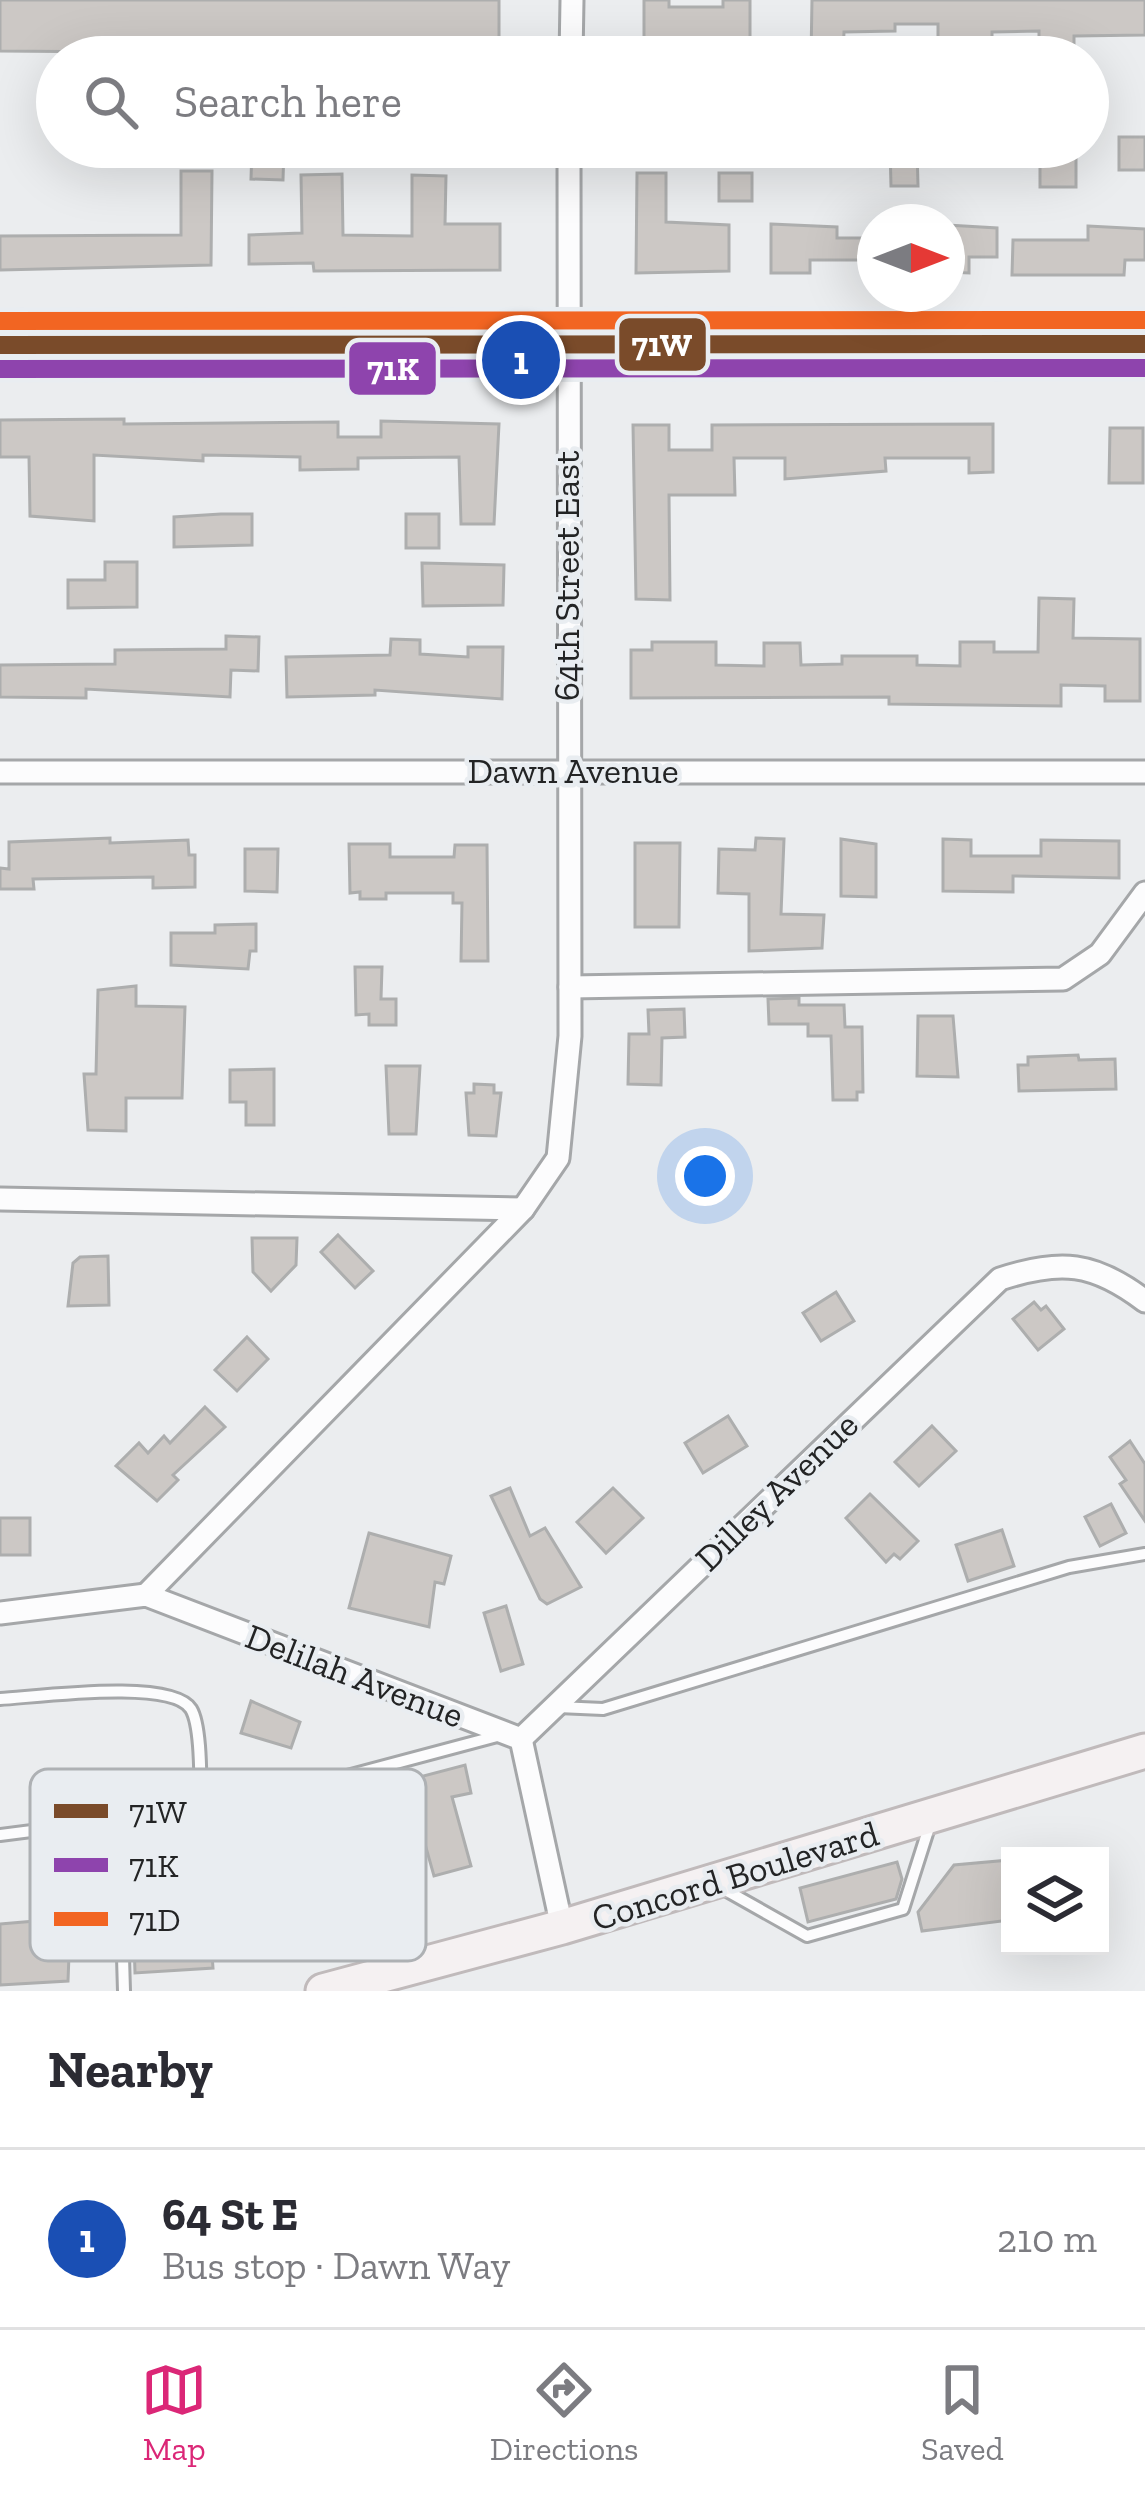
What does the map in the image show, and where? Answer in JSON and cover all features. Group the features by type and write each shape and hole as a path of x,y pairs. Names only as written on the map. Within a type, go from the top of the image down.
{"main road":[{"name":"Concord Boulevard","path":"323,1991 562,1928 1145,1751"}],"street":[{"path":"571,36 572,0"},
{"name":"64th Street East","path":"146,1595 523,1209 558,1158 570,987 565,340 569,168"},
{"path":"0,345 565,340 1145,344"},
{"name":"Dawn Avenue","path":"0,772 1145,772"},
{"path":"570,987 1063,979 1100,954 1145,893"},
{"path":"0,1199 523,1209"},
{"name":"Dilley Avenue","path":"514,1737 555,1706 1000,1279 1045,1264 1109,1274 1145,1301"},
{"name":"Delilah Avenue","path":"0,1613 146,1595 514,1737"},
{"path":"514,1737 562,1928"}],"lane":[{"path":"555,1706 604,1709 1069,1567 1145,1554"},
{"path":"0,1700 153,1691 179,1698 194,1714 199,1769"},
{"path":"388,1769 514,1737"},
{"path":"712,1882 807,1936 903,1909 933,1816"},
{"path":"0,1835 30,1832"},
{"path":"123,1961 124,1991"},
{"path":"382,1961 386,1974"}],"building":[{"path":"0,0 499,0 499,36 36,36 36,51 0,51"},
{"path":"644,0 669,0 669,7 723,7 723,0 750,0 750,36 644,36"},
{"path":"812,0 1145,0 1145,35 1039,36 1039,31 938,36 938,24 895,24 895,31 811,36"},
{"path":"1119,137 1145,137 1145,170 1119,170"},
{"path":"251,168 283,168 283,180 251,179"},
{"path":"891,168 918,168 918,186 891,186"},
{"path":"1040,168 1076,168 1076,187 1040,187"},
{"path":"181,171 212,171 211,265 0,270 0,236 181,235"},
{"path":"637,173 666,173 666,222 729,225 729,271 636,273"},
{"path":"719,173 752,173 752,201 719,201"},
{"path":"342,174 343,235 412,236 412,175 446,176 445,224 500,224 500,270 314,271 313,263 249,264 249,235 302,233 301,175"},
{"path":"771,224 837,227 837,238 857,238 857,260 810,260 810,273 771,273"},
{"path":"965,226 997,228 997,257 969,257 969,273 965,273"},
{"path":"1088,226 1145,229 1145,260 1125,260 1124,275 1012,275 1013,240 1088,240"},
{"path":"124,419 124,424 338,422 338,437 381,437 381,421 499,424 494,524 461,524 459,457 358,458 358,469 300,470 300,457 203,455 203,461 94,455 94,521 30,516 29,457 0,457 0,420"},
{"path":"993,424 993,472 969,473 969,458 885,458 886,471 785,479 785,458 734,458 735,495 669,495 670,600 636,599 633,425 669,425 669,450 712,450 712,425"},
{"path":"1110,428 1143,428 1143,483 1109,483"},
{"path":"252,514 252,545 174,547 174,517"},
{"path":"406,514 439,514 439,548 406,548"},
{"path":"105,562 137,562 137,607 68,608 68,580 105,580"},
{"path":"422,563 504,565 503,605 423,606"},
{"path":"1039,598 1074,599 1073,638 1140,639 1140,701 1105,701 1105,686 1061,685 1061,706 889,704 889,697 631,698 631,650 652,650 652,642 716,642 716,665 764,666 764,643 800,643 801,665 842,664 842,656 917,656 917,665 960,666 960,642 994,642 994,652 1038,652"},
{"path":"226,636 259,637 258,671 231,670 230,697 86,689 86,698 0,697 0,665 115,664 115,650 226,649"},
{"path":"391,639 420,640 420,654 468,657 468,647 503,647 502,699 375,690 375,695 287,697 286,657 390,655"},
{"path":"110,838 110,843 188,840 189,855 195,855 195,887 153,888 153,877 33,879 34,889 0,889 0,868 9,869 9,842"},
{"path":"756,838 784,839 781,914 824,915 822,948 749,951 749,894 718,893 719,849 755,850"},
{"path":"841,839 876,844 876,897 841,896"},
{"path":"943,839 971,840 971,856 1041,856 1041,840 1119,841 1119,878 1013,876 1013,892 943,891"},
{"path":"635,843 680,843 679,927 635,927"},
{"path":"349,844 390,844 390,857 454,857 455,845 487,845 488,961 461,961 462,903 453,903 453,893 386,893 386,899 360,899 360,892 350,893"},
{"path":"245,849 278,849 277,892 245,891"},
{"path":"256,924 256,951 250,951 248,969 171,965 171,933 215,933 215,925"},
{"path":"355,967 382,967 381,999 396,999 396,1025 369,1025 369,1014 356,1015"},
{"path":"136,986 136,1006 185,1007 182,1098 126,1098 126,1131 88,1130 84,1074 96,1074 98,990"},
{"path":"799,998 799,1005 844,1005 845,1027 862,1027 863,1092 857,1092 857,1100 833,1100 831,1036 808,1036 808,1024 769,1024 768,999"},
{"path":"684,1009 685,1037 662,1038 661,1085 628,1084 629,1034 649,1034 648,1010"},
{"path":"918,1016 953,1016 958,1077 917,1076"},
{"path":"1078,1055 1079,1060 1115,1059 1116,1089 1019,1091 1018,1065 1028,1065 1028,1057"},
{"path":"386,1066 420,1066 416,1134 389,1134"},
{"path":"274,1069 274,1125 246,1125 246,1102 230,1102 230,1070"},
{"path":"474,1084 494,1085 494,1093 501,1093 496,1136 469,1135 466,1093 474,1093"},
{"path":"338,1235 373,1271 355,1288 321,1252"},
{"path":"252,1238 297,1238 296,1265 271,1291 253,1272"},
{"path":"108,1256 109,1305 68,1306 73,1263 80,1257"},
{"path":"836,1292 854,1321 821,1341 803,1313"},
{"path":"1034,1302 1041,1310 1046,1306 1064,1329 1038,1350 1013,1319"},
{"path":"247,1337 268,1359 237,1391 215,1370"},
{"path":"205,1407 225,1427 173,1475 178,1480 157,1501 116,1466 139,1443 148,1453 164,1436 170,1443"},
{"path":"728,1416 747,1446 703,1473 685,1443"},
{"path":"932,1426 956,1451 919,1486 895,1462"},
{"path":"1130,1441 1145,1464 1145,1521 1120,1484 1126,1480 1110,1457"},
{"path":"510,1488 530,1536 545,1528 581,1587 547,1604 540,1599 491,1496"},
{"path":"613,1488 643,1518 606,1553 577,1522"},
{"path":"870,1494 918,1541 900,1559 894,1554 886,1562 846,1518"},
{"path":"1111,1504 1126,1533 1100,1546 1085,1517"},
{"path":"0,1518 30,1518 30,1555 0,1555"},
{"path":"1002,1530 1014,1566 968,1581 956,1545"},
{"path":"369,1533 451,1556 444,1584 435,1582 429,1627 349,1608"},
{"path":"506,1606 523,1664 501,1671 484,1613"},
{"path":"251,1701 300,1722 291,1748 241,1733"},
{"path":"465,1765 471,1793 452,1797 471,1866 434,1876 426,1848 426,1775"},
{"path":"1001,1861 1001,1921 922,1931 918,1912 954,1865"},
{"path":"897,1862 902,1879 896,1899 808,1922 800,1888"},
{"path":"30,1922 30,1961 69,1961 68,1981 0,1985 0,1924"},
{"path":"135,1961 212,1961 213,1968 135,1973"}],"transit line":[{"name":"71D","path":"0,321 1145,320"},
{"name":"71W","path":"0,345 1145,344"},
{"name":"71K","path":"0,369 1145,368"}],"place":[{"name":"64 St E","path":"521,360"}]}
